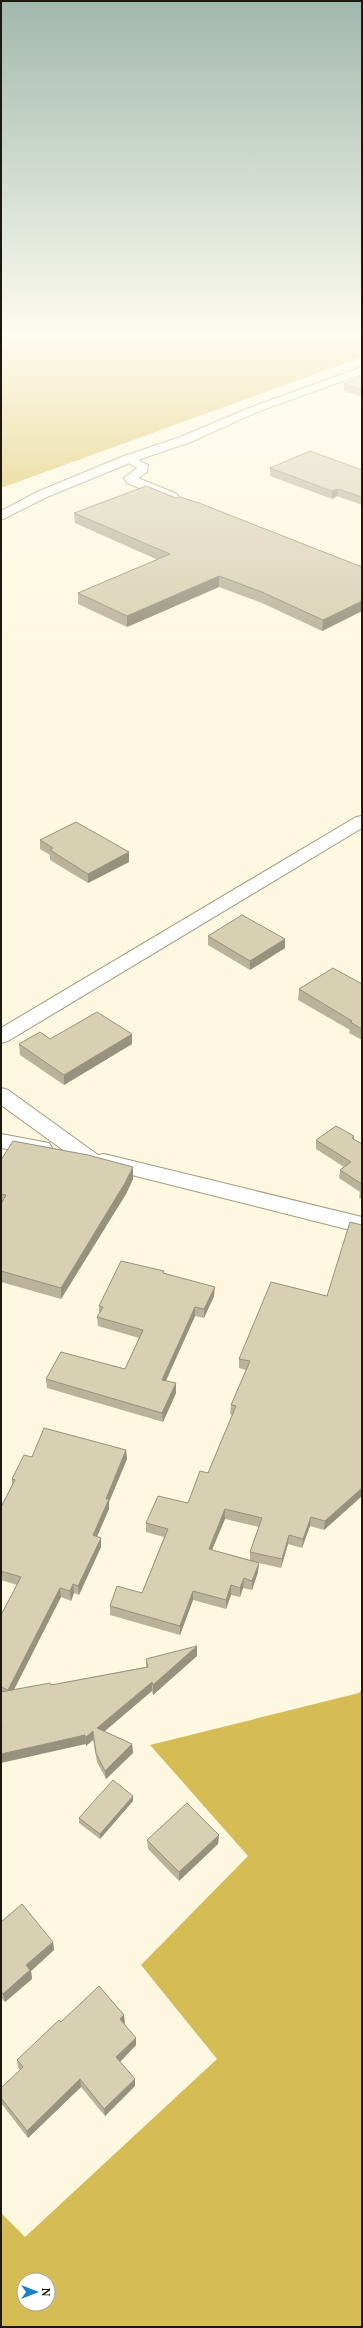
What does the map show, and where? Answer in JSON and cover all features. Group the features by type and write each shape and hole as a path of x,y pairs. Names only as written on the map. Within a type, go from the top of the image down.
{"street":[{"path":"1,516 43,494 128,458 179,442"},
{"path":"128,458 142,465 143,469 130,478 131,480 182,500"},
{"path":"1,1037 362,821"},
{"path":"1,1095 89,1158"},
{"path":"1,1141 89,1158 362,1225"}],"shaded area":[{"path":"1,442 129,442 1,488"},
{"path":"362,1689 362,2327 1,2327 1,2213 25,2237 217,2059 141,1965 248,1856 150,1745 359,1693"}],"building":[{"path":"310,451 362,470 362,497 338,489 332,491 270,468"},
{"path":"146,486 176,498 180,497 199,503 362,567 362,601 323,620 262,592 219,576 127,616 78,593 170,554 74,513"},
{"path":"76,822 129,852 88,874 50,850 53,848 40,840"},
{"path":"242,915 285,939 250,961 208,936"},
{"path":"333,968 362,984 362,1029 350,1022 352,1021 299,989"},
{"path":"97,1012 132,1034 64,1075 19,1044 40,1032 50,1039"},
{"path":"336,1126 354,1136 352,1138 362,1144 362,1184 340,1170 351,1162 316,1140"},
{"path":"13,1141 88,1155 133,1167 125,1183 61,1288 1,1271 1,1204 6,1195 1,1194 1,1160"},
{"path":"350,1222 362,1225 362,1488 325,1521 311,1517 303,1539 289,1535 282,1559 250,1552 262,1518 225,1509 209,1549 259,1563 252,1581 244,1578 240,1588 231,1585 226,1600 193,1591 180,1626 110,1606 117,1586 142,1593 168,1529 146,1523 158,1496 188,1503 200,1471 208,1473 236,1406 231,1405 250,1361 239,1359 271,1282 327,1296"},
{"path":"121,1261 164,1271 163,1273 215,1287 204,1309 195,1307 162,1380 176,1383 162,1413 46,1379 61,1352 125,1369 143,1330 97,1317 103,1307 99,1306"},
{"path":"44,1428 126,1450 106,1499 109,1499 93,1535 101,1538 78,1586 73,1584 70,1591 60,1588 8,1690 1,1687 1,1615 21,1577 1,1571 1,1507 15,1480 12,1479 24,1455 32,1457"},
{"path":"197,1646 153,1685 152,1682 97,1728 132,1744 105,1771 96,1753 93,1731 86,1737 85,1735 1,1754 1,1692 50,1683 51,1685 148,1667 146,1659"},
{"path":"113,1780 133,1796 100,1834 79,1818"},
{"path":"187,1803 219,1835 179,1872 147,1840"},
{"path":"22,1904 53,1942 26,1965 30,1970 3,1994 1,1991 1,1922"},
{"path":"99,1986 124,2015 120,2019 136,2038 116,2057 135,2079 104,2109 80,2079 27,2131 1,2098 1,2088 23,2067 17,2060 59,2020 61,2022"}]}
